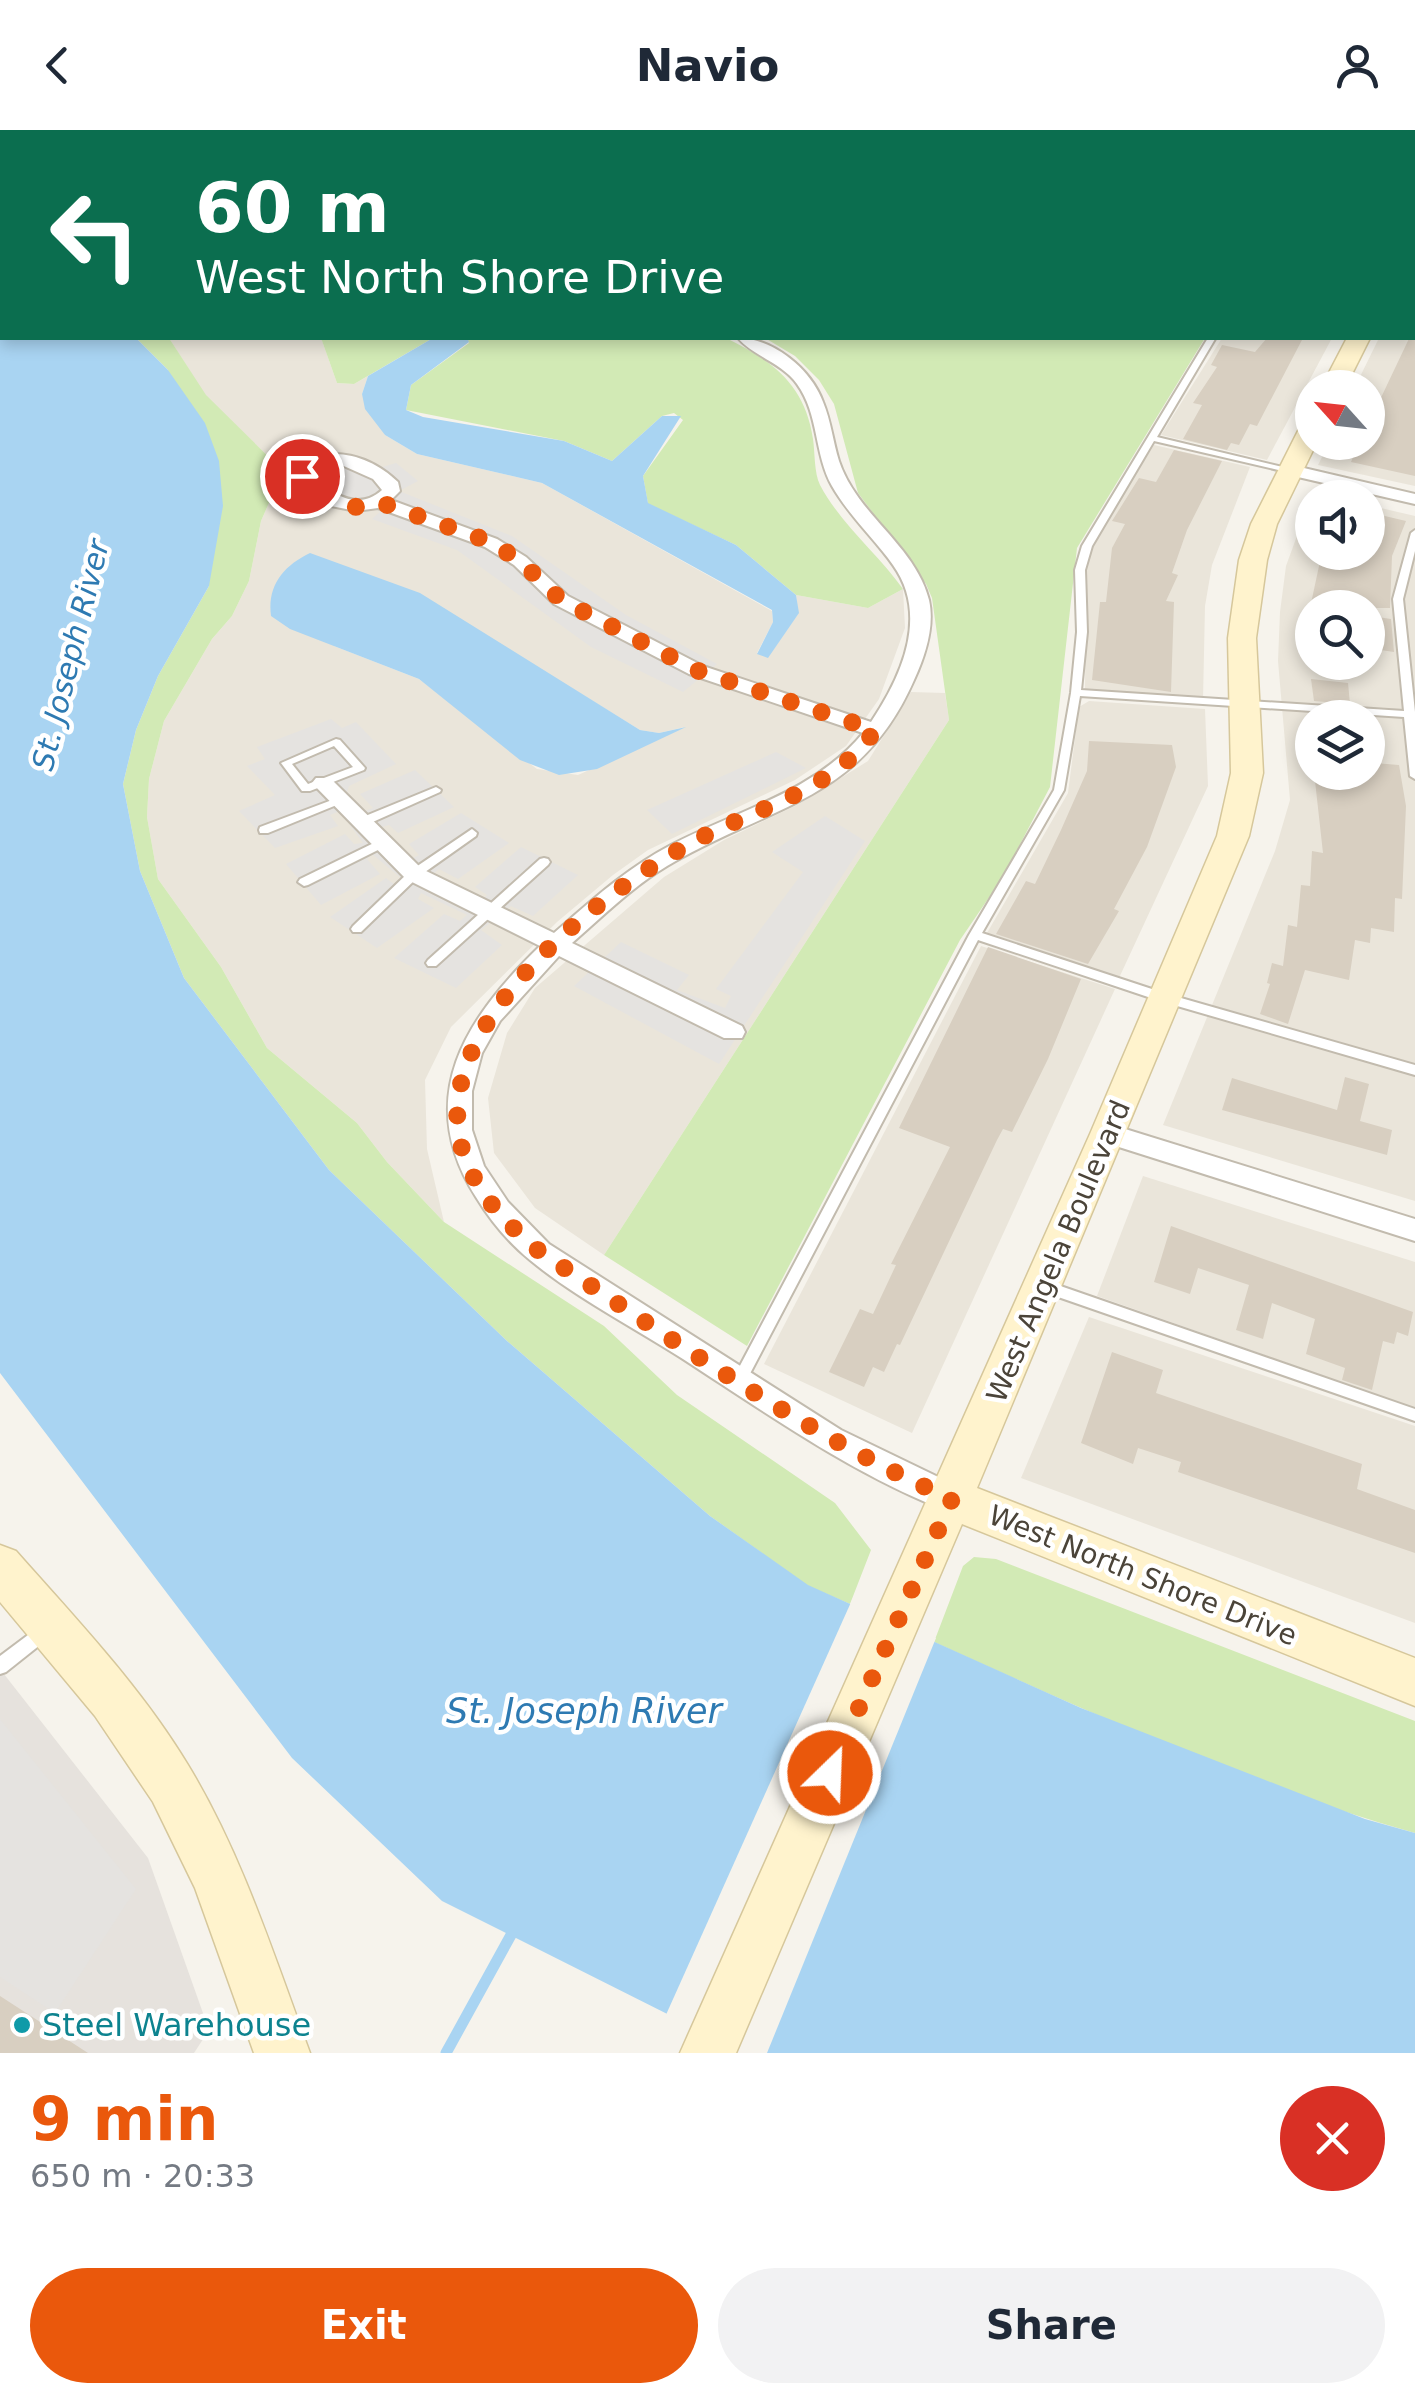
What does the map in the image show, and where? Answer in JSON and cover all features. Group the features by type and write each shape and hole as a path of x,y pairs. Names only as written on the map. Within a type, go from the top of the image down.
{"street":[{"name":"West North Shore Drive","path":"748,340 790,366 811,388 822,410 838,482 902,564 918,593 920,636 898,693 847,764 818,784 739,818 653,864 555,946 492,1014 470,1051 458,1094 466,1162 503,1220 540,1252 883,1469 1415,1682"},
{"path":"1341,370 1357,340"},
{"name":"West Angela Boulevard","path":"708,2053 1110,1134 1242,806 1247,774 1242,638 1253,560 1264,524 1295,460"},
{"path":"1290,470 1415,499"},
{"path":"379,502 491,542 520,561 561,600 696,670 875,730"},
{"path":"331,791 414,874 732,1032"},
{"path":"1110,1134 1415,1230"},
{"path":"0,1567 132,1726 172,1785 222,1890 282,2053"}],"lane":[{"path":"739,1381 974,935 1059,790 1076,693 1082,632 1080,570 1086,546 1210,340"},
{"path":"1150,438 1290,470"},
{"path":"1415,533 1398,599 1415,776"},
{"path":"1076,693 1411,714"},
{"path":"264,830 331,791 360,768 336,742 286,764 306,789 331,791"},
{"path":"362,822 436,790"},
{"path":"357,929 414,874 472,833"},
{"path":"304,882 382,842"},
{"path":"432,962 544,862"},
{"path":"974,935 1164,998 1415,1070"},
{"path":"1044,1286 1415,1416"},
{"path":"0,1666 50,1626"}],"shaded area":[{"path":"170,340 322,340 337,383 354,384 368,376 362,394 385,435 417,454 542,483 772,611 773,622 757,653 768,657 798,614 796,595 868,608 903,589 905,628 879,699 846,746 795,780 648,850 557,922 451,1027 425,1080 427,1149 444,1222 387,1162 357,1123 267,1048 221,967 158,879 147,817 149,779 164,721 212,639 232,616 249,581 261,521 283,471 205,395","holes":["334,646 516,654 640,730 659,733 685,727 578,775 537,769 419,679"]},
{"path":"1221,340 1331,340 1315,370 1295,370 1295,407 1267,460 1161,435"},
{"path":"1378,340 1415,340 1415,486 1318,465 1320,460 1385,460 1385,370 1363,370"},
{"path":"1154,445 1250,467 1212,565 1205,606 1203,700 1085,690 1086,572 1091,546"},
{"path":"347,453 379,468 396,463 418,481 399,491 512,536 626,615 717,664 683,692 591,647 457,550 372,519 380,512 377,509 334,509 298,482 294,473 303,462 324,454"},
{"path":"1385,509 1415,516 1415,1201 1163,1125 1275,851 1290,800 1278,661 1286,566 1295,541 1295,570 1385,570"},
{"path":"911,692 945,693 949,720 604,1255 535,1208 494,1153 488,1098 507,1033 535,988 664,877 724,840 799,804 868,761"},
{"path":"1089,701 1205,709 1208,786 1119,978 987,933 1068,793 1079,707"},
{"path":"331,719 342,728 356,722 396,764 349,786 347,792 365,811 373,808 360,794 415,770 454,807 398,833 389,825 382,827 411,859 419,855 409,844 461,813 509,843 458,879 439,869 432,875 482,901 487,895 475,887 521,847 578,875 533,916 511,906 481,930 502,945 456,988 394,958 444,914 460,921 467,915 421,893 418,899 434,908 377,948 330,917 386,878 399,888 407,883 372,854 367,859 380,874 321,905 286,864 345,834 354,844 363,843 340,811 330,815 338,826 275,848 239,811 275,795 247,766 265,759 257,747"},
{"path":"776,752 806,768 672,834 647,810"},
{"path":"825,816 865,841 719,1064 574,986 621,942 689,975 677,990 725,1008 731,996 716,989 803,872 772,852"},
{"path":"981,946 1115,989 912,1433 764,1364"},
{"path":"1143,1176 1415,1262 1415,1408 1097,1296"},
{"path":"1089,1317 1415,1426 1415,1623 1021,1478"},
{"path":"0,1669 148,1858 209,2030 194,2053 0,2053"},
{"path":"0,1719 136,1889 55,2013 0,1977"}],"green space":[{"path":"138,340 170,340 206,395 283,471 261,521 249,581 232,616 212,639 164,721 149,779 147,817 158,879 221,967 267,1048 357,1123 387,1162 444,1222 604,1326 677,1395 835,1503 871,1550 850,1604 808,1586 710,1516 507,1341 329,1170 184,978 140,871 123,784 136,730 158,676 209,586 168,370"},
{"path":"322,340 430,340 354,384 337,383"},
{"path":"468,340 730,340 743,347 772,366 794,389 809,420 820,485 903,589 868,608 796,595 736,545 648,504 643,476 683,420 674,413 662,416 612,461 564,441 406,410 411,385 469,343"},
{"path":"768,340 1204,340 1077,548 1050,787 1003,877 960,940 747,1346 604,1255 949,720 932,598 926,584 858,493 834,404 819,380 795,356"},
{"path":"974,1557 996,1559 1415,1721 1415,1833 1233,1771 934,1642 963,1566"}],"water":[{"name":"St. Joseph River","path":"0,340 138,340 168,370 205,423 219,461 223,506 209,586 158,676 136,730 123,784 140,871 184,978 329,1170 507,1341 710,1516 808,1585 1081,1708 1365,1819 1415,1833 1415,2053 745,2053 442,1901 292,1758 0,1373"},
{"path":"430,340 468,340 411,385 406,410 423,417 564,441 612,461 662,416 681,416 643,476 648,503 736,545 796,595 799,613 768,658 757,654 773,622 772,610 542,483 417,454 385,435 365,409 362,394 368,376"},
{"path":"310,553 420,593 640,730 659,733 686,727 597,769 559,775 520,760 419,679 290,629 271,616 274,586 292,564"}],"pier":[{"path":"852,1600 936,1638 767,2053 734,2053 665,2017"}],"building":[{"path":"1265,340 1302,340 1257,426 1250,424 1239,445 1231,443 1227,450 1183,439 1202,405 1193,403 1217,367 1211,365 1222,345 1255,352"},
{"path":"1408,340 1415,340 1415,476 1351,462 1385,460 1385,389"},
{"path":"1174,450 1222,461 1187,530 1172,573 1178,575 1166,601 1174,602 1171,692 1092,680 1100,602 1106,602 1112,548 1125,524 1112,521 1139,478 1156,482"},
{"path":"1385,516 1406,521 1392,556 1390,608 1385,608 1385,590 1314,590 1318,570 1385,570"},
{"path":"1385,618 1391,619 1394,652 1385,651"},
{"path":"1311,680 1348,683 1350,700 1314,700"},
{"path":"1089,741 1172,745 1176,767 1147,847 1114,909 1119,911 1088,964 996,934 1026,881 1035,884 1087,771"},
{"path":"1385,764 1399,765 1406,806 1402,899 1395,898 1394,932 1371,928 1370,943 1355,940 1349,980 1305,970 1288,1024 1260,1014 1272,963 1283,966 1288,925 1297,927 1301,885 1310,886 1312,851 1323,853 1316,790 1385,790"},
{"path":"988,947 1081,979 1012,1132 1003,1129 997,1140 900,1345 897,1344 884,1372 873,1367 864,1387 829,1372 860,1309 873,1314 896,1265 891,1264 950,1147 899,1128"},
{"path":"1345,1077 1369,1084 1360,1121 1392,1130 1387,1155 1222,1110 1232,1078 1337,1110"},
{"path":"1171,1226 1413,1312 1408,1336 1397,1332 1394,1344 1383,1341 1372,1390 1342,1380 1345,1368 1306,1354 1315,1319 1272,1303 1263,1339 1236,1330 1249,1285 1198,1268 1190,1294 1154,1282"},
{"path":"1112,1352 1163,1370 1156,1393 1362,1464 1357,1489 1415,1510 1415,1553 1178,1472 1181,1462 1138,1448 1133,1464 1081,1443"},
{"name":"Steel Warehouse","path":"0,1996 88,2053 0,2053"}],"waterway":[{"path":"446,2053 511,1935"}],"place":[{"name":"Steel Warehouse","path":"22,2025"}],"route":[{"path":"302,476 324,498 341,506 379,502 491,542 520,561 561,600 696,670 875,730 862,750 818,784 693,842 653,864 613,894 525,974 492,1014 470,1051 458,1094 458,1128 466,1162 503,1220 540,1252 832,1439 883,1469 952,1499 830,1773"}]}
